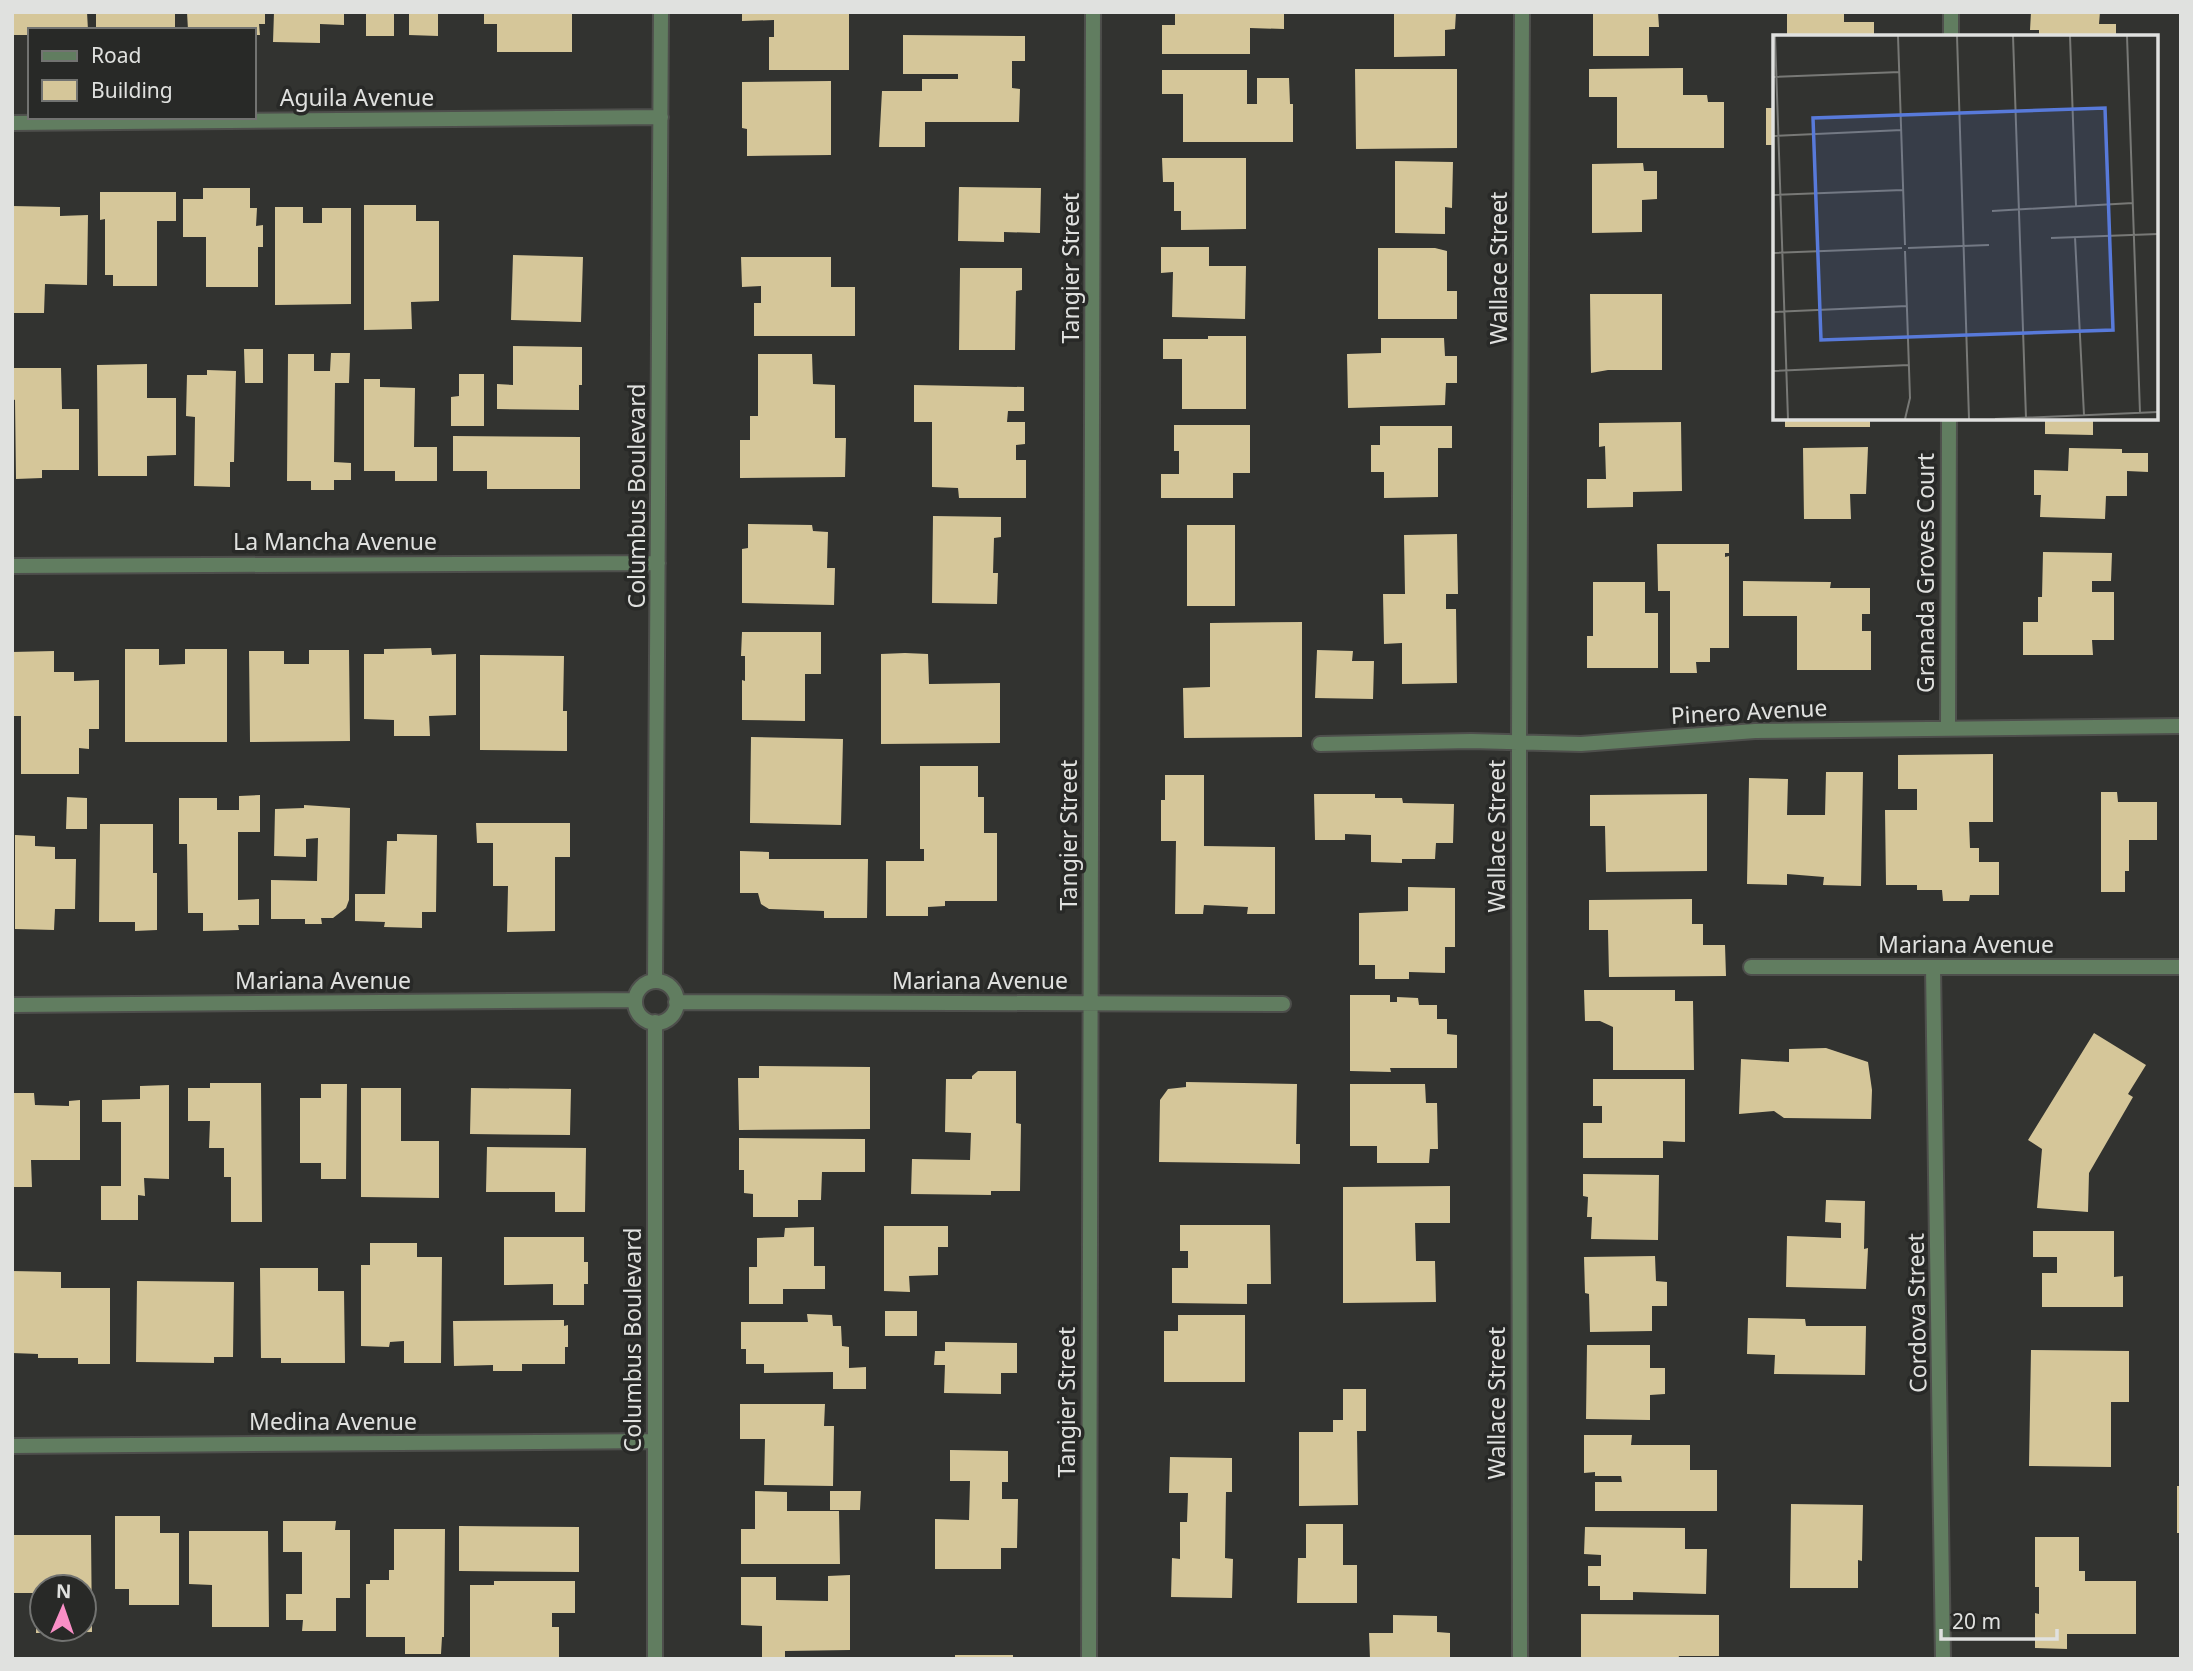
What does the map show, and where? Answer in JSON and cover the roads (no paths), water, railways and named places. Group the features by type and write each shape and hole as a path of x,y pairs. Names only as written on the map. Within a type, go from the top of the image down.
{"street":[{"name":"Columbus Boulevard","path":"655,981 661,12"},
{"name":"Tangier Street","path":"1088,1659 1093,12"},
{"name":"Wallace Street","path":"1520,1659 1519,742 1522,12"},
{"path":"1951,12 1951,35"},
{"name":"Aguila Avenue","path":"12,123 661,117"},
{"name":"Granada Groves Court","path":"1948,728 1949,420"},
{"name":"La Mancha Avenue","path":"12,566 658,563"},
{"name":"Pinero Avenue","path":"1320,744 1581,744 1755,731 2181,726"},
{"name":"Mariana Avenue","path":"1751,967 2181,967"},
{"name":"Cordova Street","path":"1933,967 1944,1659"},
{"path":"655,981 669,985 677,997 670,1017 655,1022 643,1019 635,1000 638,989 655,981"},
{"name":"Mariana Avenue","path":"12,1005 635,1000"},
{"name":"Mariana Avenue","path":"676,1002 1283,1004"},
{"name":"Columbus Boulevard","path":"655,1022 655,1659"},
{"name":"Medina Avenue","path":"12,1446 655,1441"}]}
